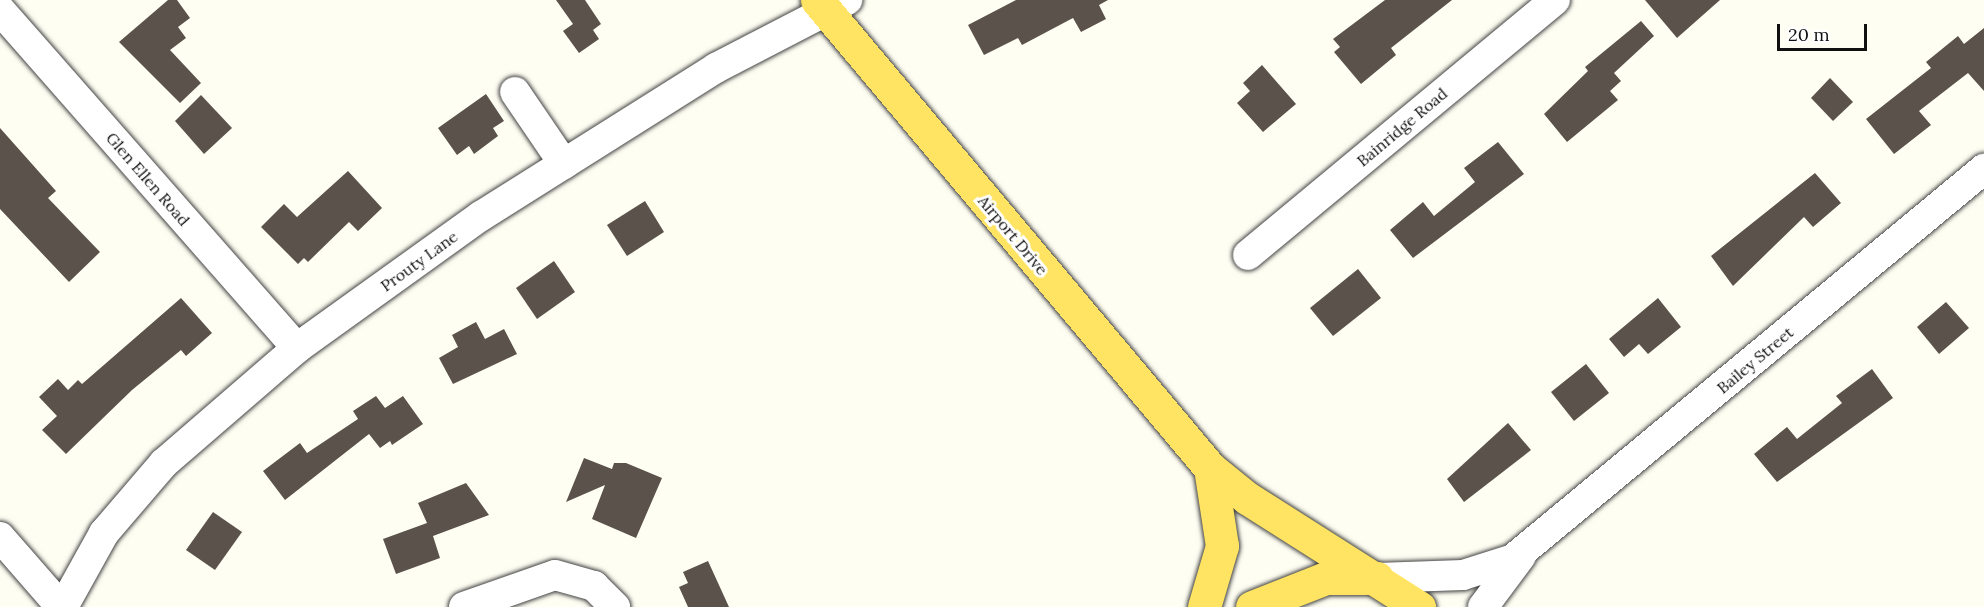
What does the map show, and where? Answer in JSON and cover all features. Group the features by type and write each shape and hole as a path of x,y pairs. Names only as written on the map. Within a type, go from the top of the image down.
{"main road":[{"name":"Airport Drive","path":"830,3 1210,468 1285,523 1377,578 1419,607"},
{"path":"1204,607 1222,546 1210,468"},
{"path":"1252,607 1326,578 1377,578"}],"street":[{"name":"Bainridge Road","path":"1248,255 1555,0"},
{"name":"Prouty Lane","path":"62,607 104,533 164,463 297,348 564,164 716,68 830,3"},
{"name":"Glen Ellen Road","path":"0,10 297,348"},
{"path":"515,92 564,164"},
{"name":"Bailey Street","path":"1377,578 1463,575 1498,566 1526,550 1984,169"},
{"path":"0,537 62,607"},
{"name":"Bailey Street","path":"1484,607 1526,550"},
{"path":"464,607 555,575 594,586 615,607"}],"building":[{"path":"168,0 177,0 190,18 178,27 186,38 170,50 201,83 180,103 119,42"},
{"path":"556,0 585,0 601,24 593,30 599,39 579,53 563,31 573,24"},
{"path":"1016,0 1108,0 1099,5 1106,19 1081,32 1073,18 1022,45 1018,38 984,55 968,25"},
{"path":"1385,0 1452,0 1391,48 1396,55 1361,84 1334,52 1340,47 1333,39"},
{"path":"1645,0 1720,0 1677,38"},
{"path":"1641,21 1654,36 1614,73 1621,81 1610,91 1618,100 1567,142 1544,114 1588,71 1585,67"},
{"path":"1984,28 1984,91 1968,73 1919,111 1931,125 1894,154 1866,119 1931,68 1926,62 1958,36 1964,44"},
{"path":"1262,65 1296,104 1263,132 1237,103 1250,91 1243,83"},
{"path":"1830,78 1853,102 1833,121 1811,98"},
{"path":"486,94 504,121 493,128 498,136 474,154 469,146 457,155 438,128"},
{"path":"201,95 232,128 204,154 175,121"},
{"path":"0,128 56,191 48,198 100,252 69,282 0,209"},
{"path":"1498,142 1524,174 1413,258 1390,230 1423,202 1434,216 1475,182 1464,168"},
{"path":"348,171 382,208 358,231 349,222 308,262 304,258 298,264 261,227 284,204 297,217"},
{"path":"1815,173 1841,203 1813,227 1804,217 1733,286 1711,256"},
{"path":"645,201 664,232 627,256 607,225"},
{"path":"554,261 575,292 537,319 516,288"},
{"path":"1358,269 1381,298 1333,336 1310,308"},
{"path":"181,298 212,333 186,356 181,350 132,390 66,454 42,430 57,416 39,397 58,379 68,390 78,380 82,384"},
{"path":"1658,298 1681,327 1648,354 1639,344 1624,357 1609,339"},
{"path":"1946,302 1969,328 1939,354 1917,327"},
{"path":"476,322 485,339 504,329 517,354 453,384 439,358 458,347 452,335"},
{"path":"1586,364 1609,393 1574,421 1551,392"},
{"path":"1872,369 1893,398 1777,482 1754,454 1787,427 1797,439 1842,403 1836,396"},
{"path":"376,396 385,408 403,396 423,424 392,445 390,441 380,448 369,434 285,500 263,471 300,443 307,453 358,419 353,411"},
{"path":"1508,423 1531,450 1464,502 1447,479"},
{"path":"584,458 612,469 614,463 626,463 662,478 636,538 592,519 605,485 566,502"},
{"path":"466,483 489,515 433,536 440,558 396,574 383,539 427,523 418,503"},
{"path":"213,512 242,532 215,570 186,550"},
{"path":"708,561 729,607 688,607 679,587 688,583 683,572"}]}
